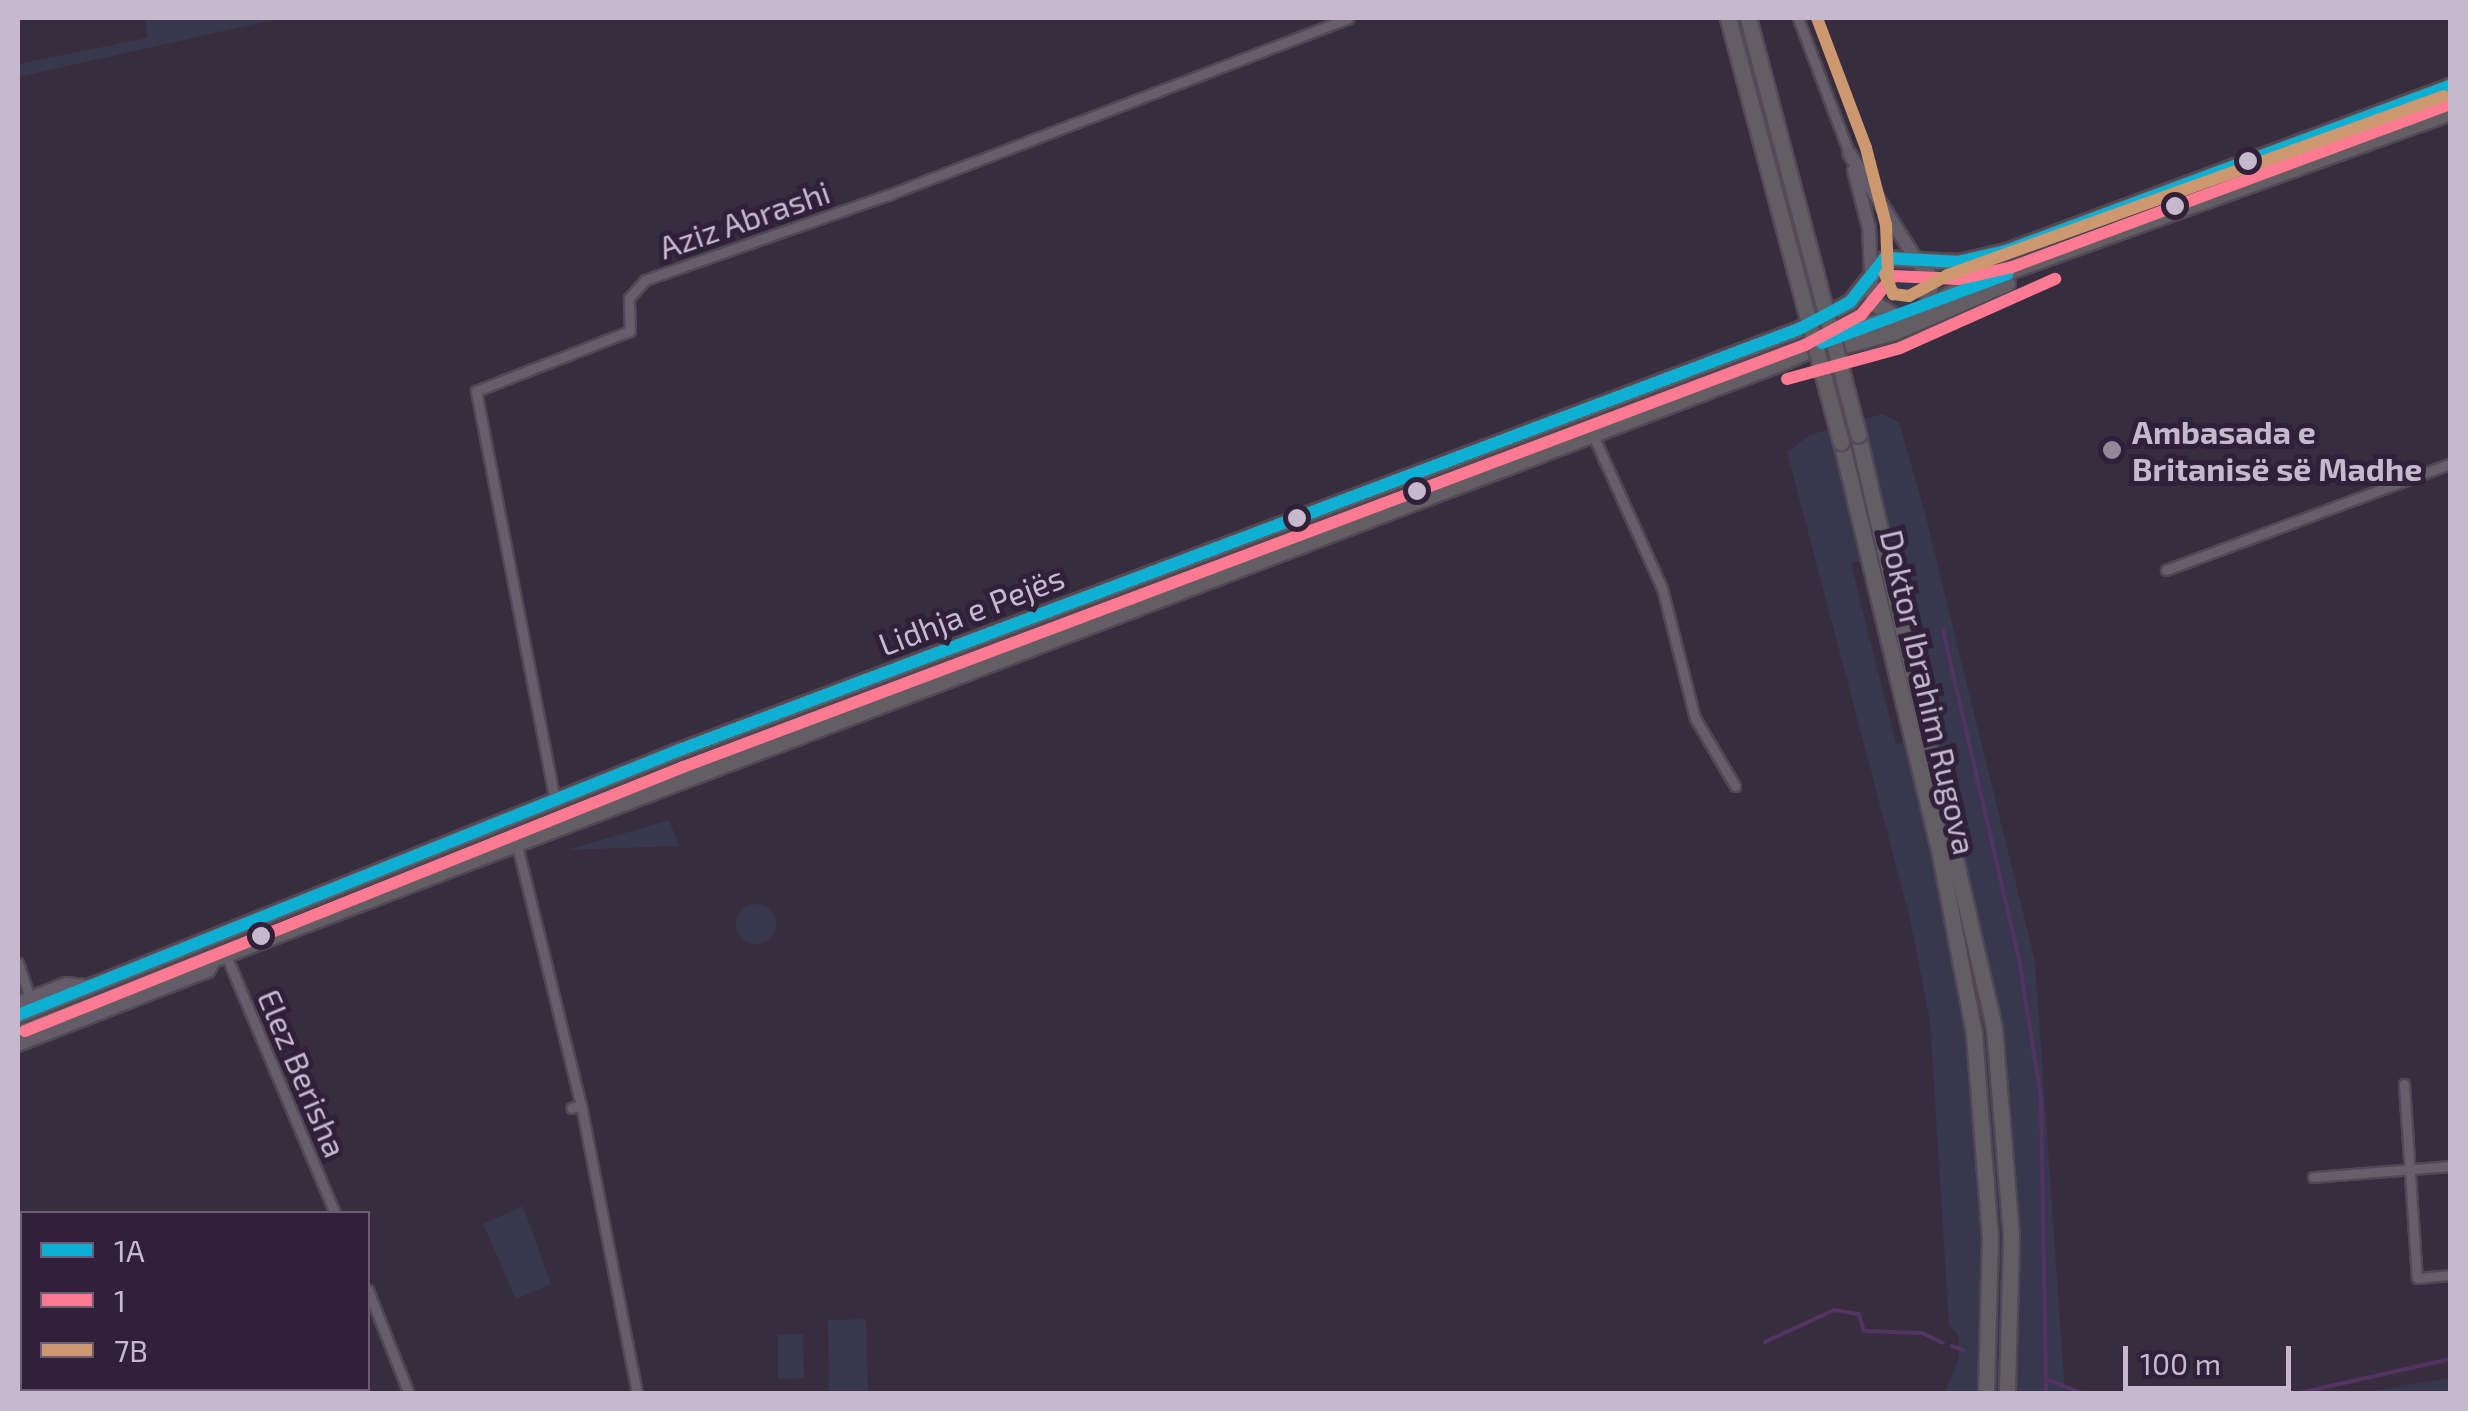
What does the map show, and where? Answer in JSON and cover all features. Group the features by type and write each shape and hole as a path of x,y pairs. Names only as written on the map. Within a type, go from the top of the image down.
{"highway":[{"name":"Doktor Ibrahim Rugova","path":"1728,18 1841,442 1940,855 1974,1034 1990,1237 1986,1394"},
{"name":"Doktor Ibrahim Rugova","path":"1748,18 1858,435 1994,1028 2011,1236 2006,1394"},
{"name":"Lidhja e Pejës","path":"35,1004 555,801 1799,329 1850,302 1894,254 1971,260 2028,244 2450,86"},
{"name":"Lidhja e Pejës","path":"35,1004 221,954 1895,316 1913,314 1927,302 2059,258 2450,112"},
{"path":"1916,258 1931,278 1927,302"},
{"path":"1786,360 1894,332 2059,258"},
{"path":"1870,277 1875,304 1895,316"},
{"path":"18,1015 35,1004"},
{"path":"22,1039 35,1004"}],"street":[{"name":"Aziz Abrashi","path":"555,801 476,391 630,331 629,298 645,280 888,195 1348,18"},
{"path":"1798,18 1849,153 1869,228 1870,277"},
{"path":"1849,153 1916,258"},
{"path":"1592,434 1662,588 1694,718 1736,786"},
{"path":"2166,570 2450,464"},
{"path":"516,841 637,1394"},
{"name":"Lidhja e Pejës","path":"22,1039 208,971 221,954"},
{"name":"Elez Berisha","path":"221,954 334,1211"},
{"path":"18,964 35,1004"},
{"path":"2404,1084 2417,1278 2450,1276"},
{"path":"2312,1177 2450,1166"},
{"path":"370,1295 410,1394"}],"shaded area":[{"path":"145,18 282,18 18,77 18,64 147,38"},
{"path":"1900,264 1916,270 1922,286 1916,302 1900,308 1884,302 1878,286 1884,270"},
{"path":"1862,303 1872,316 1738,371 723,756 885,685 1717,374 1830,325"},
{"path":"1882,414 1899,422 1924,510 2035,961 2065,1393 1944,1393 1959,1359 1959,1337 1949,1324 1930,1021 1910,919 1787,452 1810,435","holes":["1896,553 1943,732 1896,744 1851,563"]},
{"path":"672,768 679,772 256,933 423,864"},
{"path":"669,820 679,846 567,850"},
{"path":"756,904 770,910 776,924 770,938 756,944 742,938 736,924 742,910"},
{"path":"196,952 202,957 18,1029 18,1023"},
{"path":"523,1206 551,1284 516,1299 483,1224"},
{"path":"866,1319 868,1391 829,1392 828,1320"},
{"path":"803,1334 804,1378 778,1379 778,1335"},
{"path":"2450,1378 2450,1393 2362,1393"}],"waterway":[{"path":"1943,630 2019,959 2041,1098 2046,1394"},
{"path":"1765,1342 1834,1310 1859,1314 1864,1331 1922,1333 1943,1343"},
{"path":"1952,1346 1963,1350"},
{"path":"2295,1394 2450,1359"},
{"path":"2048,1380 2085,1394"}],"transit line":[{"name":"7B","path":"1817,18 1866,148 1886,225 1888,273"},
{"name":"1A","path":"18,1015 677,751 1799,329 1850,302 1885,258 1958,262 2006,251 2450,86"},
{"name":"7B","path":"1885,274 1893,294 1909,296 1948,275 2444,96"},
{"name":"1","path":"25,1031 683,767 1805,345 1861,315 1893,276 1959,279 2012,267 2450,104"},
{"name":"1A","path":"1822,343 2008,274"},
{"name":"1","path":"1787,379 1900,348 2055,279"}],"place":[{"name":"Ambasada e Britanisë së Madhe","path":"2112,450"}]}
